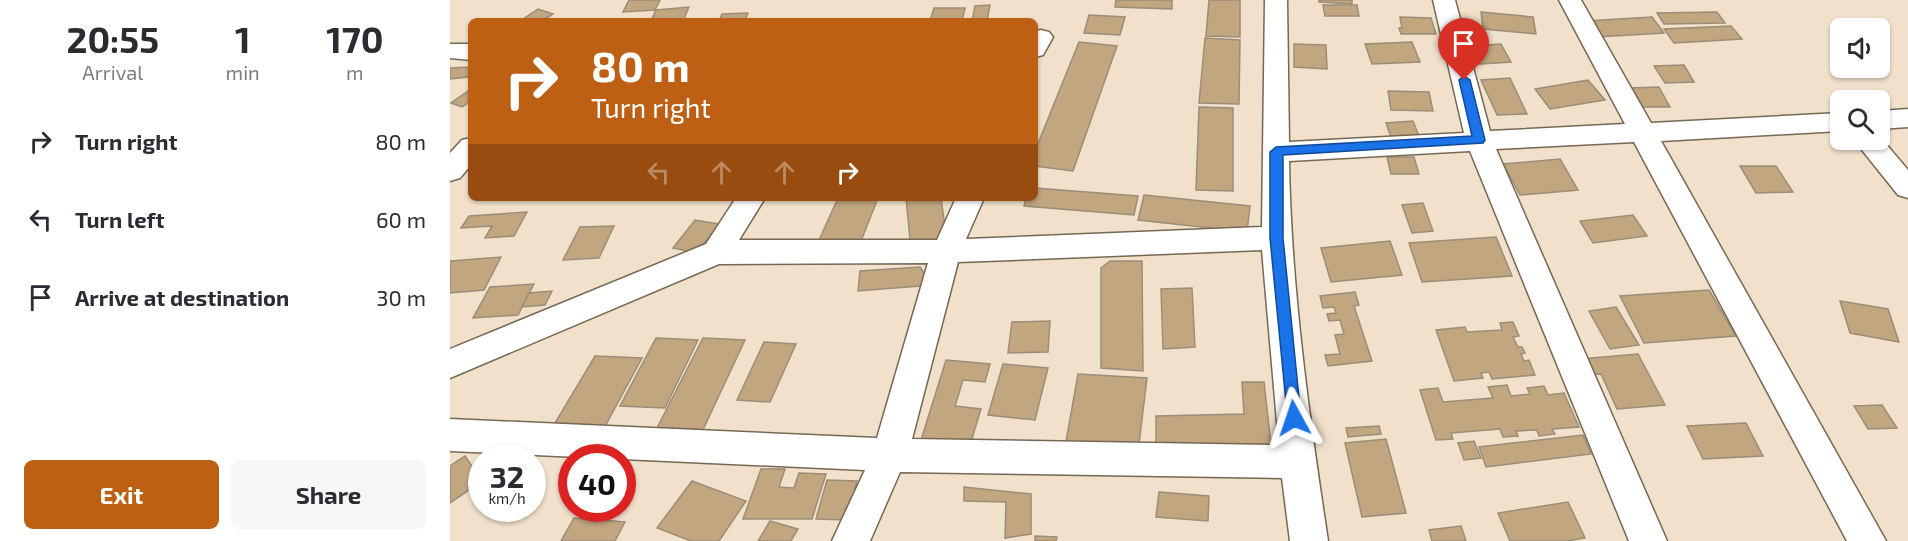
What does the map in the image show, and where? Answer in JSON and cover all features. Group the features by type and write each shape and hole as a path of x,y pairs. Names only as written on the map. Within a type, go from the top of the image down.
{"street":[{"path":"1276,0 1276,238 1298,462 1309,541"},
{"path":"1444,0 1479,140 1648,541"},
{"path":"1570,0 1868,541"},
{"path":"450,51 468,52"},
{"path":"1890,119 1908,118"},
{"path":"1276,152 1830,122"},
{"path":"450,171 468,150"},
{"path":"1876,150 1908,188"},
{"path":"450,183 468,182"},
{"path":"716,252 749,201"},
{"path":"851,541 890,455 946,251 969,201"},
{"path":"450,364 716,252 946,251 1276,238"},
{"path":"450,435 890,455 1298,462"}],"building":[{"path":"629,0 660,0 655,10 623,12"},
{"path":"1116,0 1172,0 1172,9 1115,7"},
{"path":"1209,0 1240,0 1240,37 1206,36"},
{"path":"1319,0 1352,0 1352,4 1319,2"},
{"path":"990,5 988,18 973,18 975,6"},
{"path":"1323,5 1357,5 1359,16 1325,16"},
{"path":"689,7 684,18 652,18 656,10"},
{"path":"934,8 965,8 963,18 931,18"},
{"path":"538,9 553,14 547,18 524,18"},
{"path":"1481,12 1533,17 1536,34 1483,29"},
{"path":"1717,12 1725,23 1664,24 1657,13"},
{"path":"748,13 746,18 720,18 722,14"},
{"path":"1089,15 1125,17 1120,35 1084,33"},
{"path":"1400,17 1431,18 1436,34 1401,34"},
{"path":"1652,17 1664,33 1597,37 1586,21"},
{"path":"1731,26 1742,39 1674,43 1664,29"},
{"path":"1205,38 1240,40 1239,104 1199,103"},
{"path":"1079,42 1117,46 1073,171 1038,166 1038,144"},
{"path":"1412,42 1420,62 1372,64 1365,44"},
{"path":"1294,44 1326,45 1327,69 1294,67"},
{"path":"1501,44 1511,62 1465,65 1456,47"},
{"path":"1684,65 1694,82 1665,83 1654,66"},
{"path":"468,67 468,77 450,79 450,68"},
{"path":"1510,78 1527,114 1497,115 1481,80"},
{"path":"1588,80 1605,100 1550,109 1535,89"},
{"path":"1659,87 1670,107 1640,107 1629,88"},
{"path":"468,91 468,103 462,107 451,103"},
{"path":"1388,91 1429,92 1433,111 1391,110"},
{"path":"1199,107 1233,108 1233,191 1196,190"},
{"path":"1413,121 1421,141 1393,143 1386,123"},
{"path":"1387,157 1414,157 1419,174 1391,174"},
{"path":"1560,159 1578,190 1520,195 1503,164"},
{"path":"1740,166 1776,166 1793,192 1756,193"},
{"path":"1038,188 1138,196 1134,215 1024,206 1025,201 1038,201"},
{"path":"1144,195 1250,206 1247,232 1138,220"},
{"path":"837,201 877,201 857,251 815,249"},
{"path":"906,201 941,201 947,241 911,249"},
{"path":"1423,203 1433,231 1412,233 1402,205"},
{"path":"527,212 514,236 485,238 492,226 461,228 469,216"},
{"path":"1633,215 1647,236 1593,243 1580,221"},
{"path":"695,220 719,224 697,253 673,248"},
{"path":"614,226 599,258 563,260 580,227"},
{"path":"1496,237 1512,276 1422,282 1409,243"},
{"path":"1390,241 1402,275 1331,282 1321,248"},
{"path":"501,257 484,290 450,293 450,261"},
{"path":"1110,261 1142,261 1143,371 1101,368 1101,268"},
{"path":"920,267 932,285 858,291 860,271"},
{"path":"534,284 518,315 473,318 490,287"},
{"path":"1192,288 1195,347 1163,349 1161,289"},
{"path":"1709,290 1736,336 1644,343 1620,296"},
{"path":"552,291 545,305 522,307 529,293"},
{"path":"1355,292 1359,305 1354,306 1372,361 1328,366 1325,355 1340,354 1335,335 1344,334 1340,320 1329,321 1327,314 1336,313 1334,307 1323,308 1320,296"},
{"path":"1840,301 1888,309 1899,342 1850,333"},
{"path":"1616,307 1639,345 1610,349 1589,311"},
{"path":"1050,321 1048,352 1008,353 1012,322"},
{"path":"1513,322 1519,336 1513,337 1518,347 1522,347 1525,353 1521,354 1524,361 1529,360 1535,375 1492,379 1489,372 1481,373 1483,378 1454,381 1436,330 1465,327 1467,332 1502,330 1500,323"},
{"path":"656,338 698,340 665,408 620,406"},
{"path":"703,338 745,340 701,434 655,432"},
{"path":"764,342 796,344 770,402 737,400"},
{"path":"1638,354 1665,405 1617,409 1601,374 1588,375 1581,359"},
{"path":"595,356 642,358 603,430 552,428"},
{"path":"946,360 990,364 985,382 963,380 955,406 981,409 970,445 921,440"},
{"path":"1003,364 1048,368 1035,420 988,415"},
{"path":"1078,374 1147,378 1138,452 1065,447"},
{"path":"1242,382 1264,382 1272,453 1156,456 1156,416 1244,414"},
{"path":"1507,385 1511,396 1530,394 1527,388 1544,386 1548,395 1564,393 1579,427 1552,429 1555,434 1539,436 1537,430 1516,431 1518,436 1503,437 1500,429 1451,433 1453,439 1436,440 1420,390 1438,388 1443,402 1493,398 1488,387"},
{"path":"1882,405 1897,428 1868,429 1854,406"},
{"path":"1746,423 1763,456 1703,459 1687,426"},
{"path":"1379,426 1381,434 1348,437 1346,428"},
{"path":"1583,435 1591,454 1486,467 1479,447"},
{"path":"1386,439 1406,513 1362,517 1345,443"},
{"path":"1474,441 1481,458 1464,460 1458,443"},
{"path":"465,456 468,460 468,491 450,503 450,466"},
{"path":"761,469 785,469 779,487 794,488 799,473 826,474 812,519 743,519"},
{"path":"827,480 857,481 847,520 816,519"},
{"path":"692,481 746,501 719,541 691,541 657,528"},
{"path":"964,487 1031,494 1031,534 1005,538 1006,502 964,501"},
{"path":"1159,492 1209,496 1208,521 1156,517"},
{"path":"1568,502 1585,538 1567,541 1510,541 1498,513"},
{"path":"770,521 798,529 791,541 758,541"},
{"path":"572,522 625,522 615,541 561,541"},
{"path":"1461,526 1466,541 1432,541 1429,530"},
{"path":"1035,536 1057,537 1056,541 1035,541"}],"route":[{"path":"1294,418 1276,238 1276,152 1479,140 1464,80"}]}
